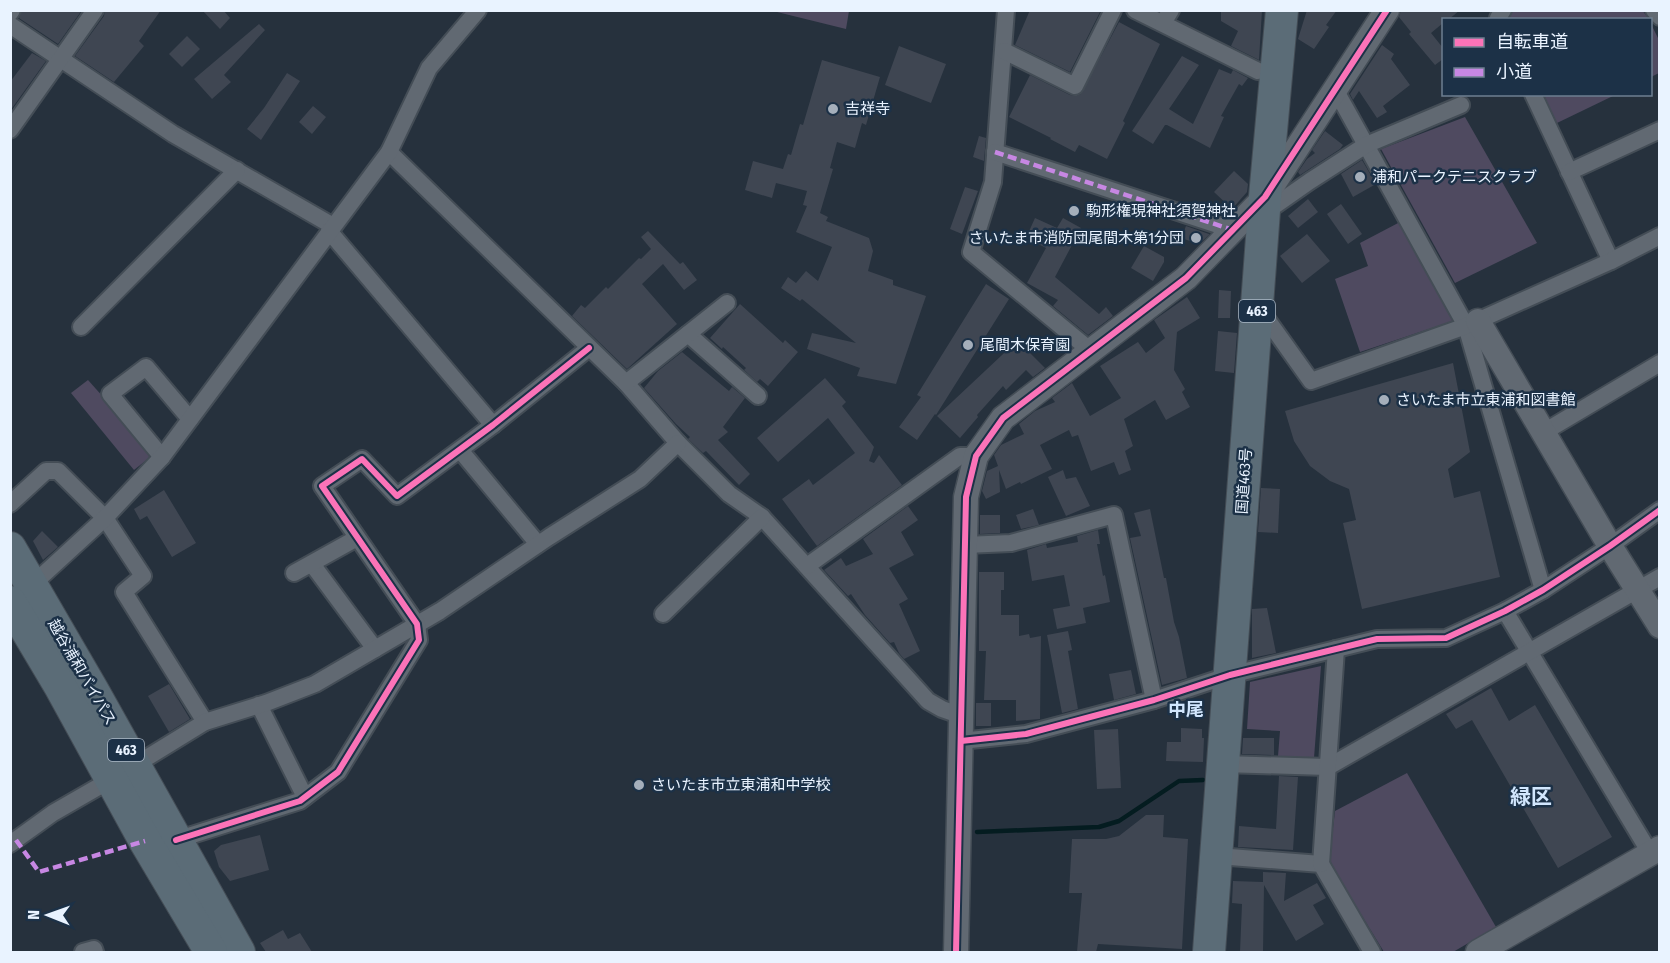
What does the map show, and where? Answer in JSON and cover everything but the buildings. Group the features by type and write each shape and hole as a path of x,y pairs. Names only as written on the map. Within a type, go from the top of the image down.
{"highway":[{"name":"国道463号","path":"1209,952 1264,205 1266,75 1282,10"},
{"name":"越谷浦和バイパス","path":"10,548 21,594 123,772 176,840 239,952"},
{"name":"越谷浦和バイパス","path":"123,772 145,841 211,952"}],"street":[{"path":"10,130 95,10"},
{"path":"21,594 105,518 162,457 389,152 429,68 478,10"},
{"path":"1006,10 993,182 971,252 1091,351"},
{"path":"1004,51 1075,86 1113,10"},
{"path":"1135,10 1167,17 1266,75"},
{"path":"1264,205 1335,89 1387,10"},
{"path":"1654,10 1659,17"},
{"path":"10,25 173,134 237,170 331,229 494,425"},
{"path":"1335,89 1366,146 1472,324 1544,432 1659,626"},
{"path":"1534,96 1611,261"},
{"path":"956,952 966,498 976,456 1003,418 1186,278 1233,230 1264,205 1310,181 1366,146 1461,105"},
{"path":"1569,172 1659,130"},
{"path":"389,152 626,383 678,443 729,494 762,517 928,701 962,716"},
{"path":"995,152 1233,230"},
{"path":"81,327 237,170"},
{"path":"1257,306 1311,381 1472,324 1611,261 1659,236"},
{"path":"626,383 727,303"},
{"path":"1472,324 1543,590"},
{"path":"688,334 758,396"},
{"path":"176,840 300,801 338,772 419,640 417,624 322,486 362,459 397,496 494,425 589,348"},
{"path":"1544,432 1659,363"},
{"path":"162,457 110,394 146,367 190,419"},
{"path":"10,844 53,813 205,722 315,684 440,611 538,544 640,479 678,443"},
{"path":"460,450 538,544"},
{"path":"807,566 960,456 976,456"},
{"path":"10,504 46,471 58,471 105,518 143,576 124,592 205,722"},
{"path":"961,741 1026,734 1154,700 1230,675 1377,639 1446,638 1543,590 1610,546 1659,510"},
{"path":"965,545 1011,543 1114,515 1154,700"},
{"path":"663,614 762,517"},
{"path":"294,573 357,538"},
{"path":"312,564 375,649"},
{"path":"1223,764 1328,767 1659,577"},
{"path":"1478,952 1655,851 1504,611"},
{"path":"1336,649 1321,864 1372,952"},
{"path":"259,705 305,797"},
{"path":"1217,856 1321,864"},
{"path":"83,952 94,949 95,952"}],"shaded area":[{"path":"1507,10 1642,10 1648,18 1505,18"},
{"path":"773,11 849,11 846,29"},
{"path":"1652,26 1659,40 1659,73 1652,76"},
{"path":"1543,96 1613,96 1557,123"},
{"path":"1465,117 1537,243 1455,283 1381,149"},
{"path":"1400,222 1453,321 1360,352 1335,279 1368,266 1360,243"},
{"path":"88,380 154,454 134,470 71,393"},
{"path":"1321,666 1314,758 1278,756 1280,731 1247,729 1250,682"},
{"path":"1407,773 1496,927 1453,952 1384,952 1329,862 1335,811"}],"waterway":[{"path":"977,832 1099,827 1119,821 1179,781 1203,780"}],"marked path":[{"path":"995,152 1233,230"},
{"path":"16,840 39,872 145,841"}],"cycle path":[{"path":"956,952 966,497 976,456 1003,418 1186,278 1265,197 1387,10"},
{"path":"176,840 300,801 338,772 419,640 417,624 322,486 362,459 397,496 493,425 589,348"},
{"path":"961,741 1026,734 1154,700 1230,675 1377,639 1446,638 1505,611 1543,590 1660,510"}],"place":[{"name":"吉祥寺","path":"833,109"},
{"name":"浦和パークテニスクラブ","path":"1360,177"},
{"name":"駒形権現神社須賀神社","path":"1074,211"},
{"name":"さいたま市消防団尾間木第1分団","path":"1196,238"},
{"name":"尾間木保育園","path":"968,345"},
{"name":"さいたま市立東浦和図書館","path":"1384,400"},
{"name":"さいたま市立東浦和中学校","path":"639,785"}],"district":[{"name":"中尾","path":"1186,710"},
{"name":"緑区","path":"1531,797"}]}
